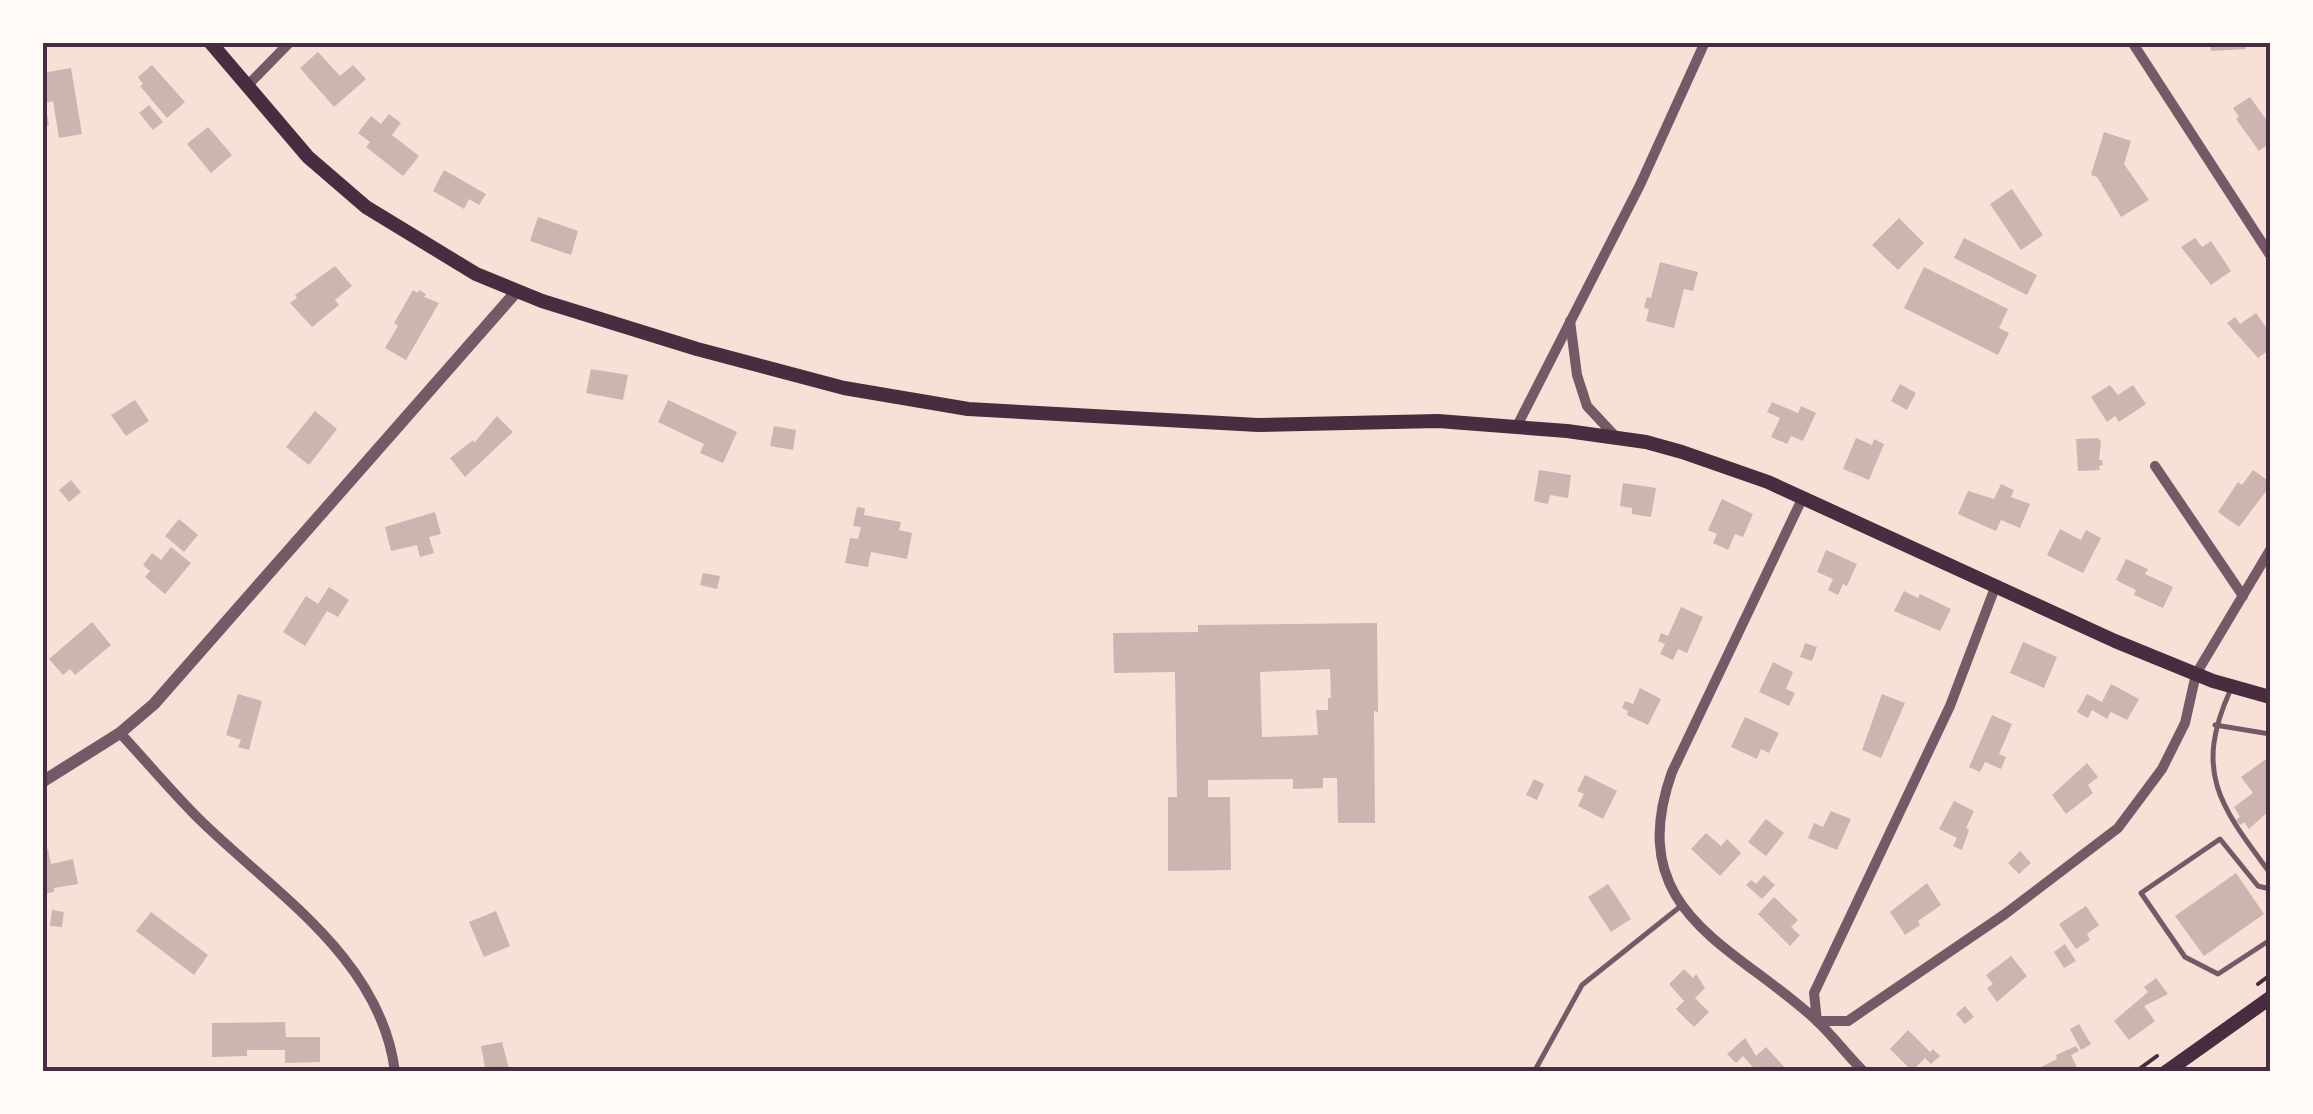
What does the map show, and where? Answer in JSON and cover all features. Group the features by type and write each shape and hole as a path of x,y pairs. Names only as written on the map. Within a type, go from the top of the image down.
{"main road":[{"path":"210,42 308,157 366,207 432,250 516,292 844,388 968,410 1258,425 1438,421 1615,436 1682,452 1803,497 2115,641 2196,674 2270,696"},
{"path":"2166,1072 2270,998"}],"street":[{"path":"247,86 290,42"},
{"path":"1517,426 1667,130 1705,42"},
{"path":"2132,42 2270,255"},
{"path":"42,782 120,733 154,704 516,292"},
{"path":"1570,320 1577,375 1587,406 1615,436"},
{"path":"2155,466 2243,596"},
{"path":"1803,497 1672,772 1660,806 1662,858 1681,906 1726,952 1818,1021 1864,1072"},
{"path":"1818,1021 1848,1021 2004,914 2118,828 2162,769 2185,723 2196,674 2270,550"},
{"path":"1818,1021 1814,993 1950,706 1996,585"},
{"path":"120,733 197,816 332,942 354,969 387,1032 395,1072"}],"lane":[{"path":"2232,686 2215,725 2213,771 2224,809 2270,873"},
{"path":"2215,725 2270,734"},
{"path":"2270,890 2258,886 2220,838 2141,894 2185,957 2218,974 2270,940"},
{"path":"1534,1072 1582,985 1681,906"}],"building":[{"path":"2210,42 2245,42 2246,49 2211,51"},
{"path":"318,52 340,76 353,65 366,79 334,107 300,68"},
{"path":"152,65 185,102 167,118 140,86 143,84 138,77"},
{"path":"71,68 82,134 59,138 53,101 45,103 49,125 42,127 42,73"},
{"path":"2250,97 2270,125 2270,143 2259,151 2236,119 2239,117 2233,108"},
{"path":"149,105 163,122 153,130 139,113"},
{"path":"389,114 401,123 392,135 419,156 403,176 366,147 370,142 358,133 371,116 381,124"},
{"path":"208,127 232,155 211,173 187,144"},
{"path":"2104,132 2131,141 2124,164 2149,200 2121,217 2097,177 2091,175"},
{"path":"444,170 486,194 479,205 469,199 464,209 433,191"},
{"path":"2012,189 2043,235 2021,250 1990,204"},
{"path":"538,217 578,231 571,255 530,241"},
{"path":"1899,218 1924,243 1898,270 1872,245"},
{"path":"1964,238 2037,275 2027,295 1954,258"},
{"path":"2195,238 2202,247 2211,241 2231,271 2211,285 2181,247"},
{"path":"1660,262 1698,272 1693,291 1684,289 1674,328 1646,321 1649,309 1644,308 1647,297 1651,298"},
{"path":"335,266 352,286 335,300 339,305 312,327 290,303 297,298 295,295"},
{"path":"1924,267 2008,309 1999,328 2009,333 1998,355 1904,308"},
{"path":"413,290 439,303 406,360 385,348"},
{"path":"2256,313 2270,333 2270,349 2258,358 2227,323 2235,317 2240,324"},
{"path":"591,369 628,375 623,400 586,393"},
{"path":"1900,384 1916,393 1907,410 1891,401"},
{"path":"2110,385 2118,395 2133,385 2146,404 2119,422 2115,416 2107,422 2091,397"},
{"path":"135,400 149,421 126,436 111,415"},
{"path":"668,400 737,432 723,463 700,453 704,444 658,422"},
{"path":"1772,402 1798,413 1801,406 1816,413 1803,441 1791,436 1787,444 1771,437 1780,418 1767,412"},
{"path":"315,411 337,429 309,465 286,447"},
{"path":"497,416 513,432 465,477 450,458 473,440 474,443"},
{"path":"774,426 796,430 793,450 770,446"},
{"path":"1856,438 1872,445 1874,439 1884,444 1869,480 1843,469"},
{"path":"2098,438 2099,460 2103,465 2100,470 2078,471 2076,439"},
{"path":"1539,470 1571,475 1568,498 1550,495 1548,504 1534,501"},
{"path":"2253,470 2270,486 2239,527 2218,512 2238,482 2242,485"},
{"path":"71,480 81,492 69,502 59,490"},
{"path":"1623,483 1656,488 1651,517 1632,514 1632,508 1620,506"},
{"path":"2001,484 2014,490 2011,497 2030,504 2020,528 2001,520 1996,531 1958,514 1968,491 1994,499"},
{"path":"1722,499 1753,514 1743,537 1735,534 1728,550 1713,543 1717,534 1708,530"},
{"path":"857,507 865,508 864,515 901,522 899,530 912,533 907,559 871,552 868,567 845,563 850,538 858,539 861,527 853,526"},
{"path":"435,512 441,534 429,537 434,553 420,557 417,545 391,551 385,527"},
{"path":"179,519 198,535 184,552 165,536"},
{"path":"2060,529 2081,540 2086,530 2101,538 2083,573 2047,555"},
{"path":"171,547 191,563 165,594 145,577 150,571 143,565 152,553 161,560"},
{"path":"1826,550 1857,564 1838,595 1828,590 1833,579 1817,572"},
{"path":"2126,559 2148,569 2145,574 2173,587 2163,608 2134,595 2136,590 2116,580"},
{"path":"703,573 720,576 717,589 700,585"},
{"path":"329,587 349,600 338,617 327,611 305,646 283,632 306,596 318,604"},
{"path":"1904,591 1951,609 1940,631 1894,611"},
{"path":"1681,607 1703,617 1687,653 1678,649 1673,660 1660,654 1665,644 1658,641 1661,633 1668,636"},
{"path":"92,622 111,645 75,675 70,669 63,675 49,659"},
{"path":"1377,623 1375,823 1338,823 1337,778 1323,778 1323,788 1293,789 1293,779 1208,780 1208,797 1230,797 1231,870 1168,871 1168,797 1177,797 1175,672 1114,673 1113,633 1198,632 1198,625","holes":["1330,669 1328,710 1316,710 1318,735 1262,737 1260,672"]},
{"path":"2023,642 2057,657 2044,688 2010,673"},
{"path":"1805,643 1817,647 1812,661 1800,657"},
{"path":"1773,662 1793,672 1786,689 1795,693 1789,706 1759,692"},
{"path":"2111,684 2139,699 2127,720 2111,712 2107,719 2092,710 2088,718 2077,712 2087,694 2102,702"},
{"path":"1640,688 1661,699 1648,725 1627,715 1628,711 1622,708 1625,701 1633,704"},
{"path":"238,694 262,701 249,750 238,747 241,740 226,735"},
{"path":"1882,694 1905,703 1881,758 1862,750"},
{"path":"1992,715 2012,724 1999,754 2006,757 2001,769 1985,762 1980,772 1969,767"},
{"path":"1745,717 1779,733 1769,753 1761,749 1757,759 1731,747"},
{"path":"2266,759 2270,765 2270,810 2249,829 2236,820 2240,817 2234,807 2253,793 2241,777"},
{"path":"2087,763 2098,777 2088,785 2093,793 2066,814 2052,795"},
{"path":"1585,775 1617,791 1603,819 1578,806 1584,794 1577,791"},
{"path":"1534,779 1544,784 1537,800 1526,795"},
{"path":"1954,801 1974,811 1962,850 1953,846 1957,838 1939,829"},
{"path":"1831,811 1851,819 1837,850 1808,838 1814,823 1823,827"},
{"path":"1766,819 1784,833 1766,856 1748,842"},
{"path":"1706,833 1721,846 1727,839 1741,853 1720,876 1691,849"},
{"path":"48,849 51,864 73,859 78,884 42,894 42,851"},
{"path":"2020,851 2031,863 2019,874 2008,863"},
{"path":"2236,873 2264,914 2204,956 2175,916"},
{"path":"1764,875 1775,885 1762,899 1746,885 1751,880 1756,884"},
{"path":"1927,883 1941,905 1905,935 1890,912"},
{"path":"1608,884 1631,919 1611,932 1588,897"},
{"path":"1774,897 1798,920 1791,927 1800,935 1790,946 1758,914"},
{"path":"2086,906 2099,925 2087,934 2090,940 2076,949 2059,924"},
{"path":"52,910 64,912 62,927 50,926"},
{"path":"496,911 510,946 484,957 469,922"},
{"path":"151,912 208,955 194,975 136,931"},
{"path":"2065,944 2076,961 2064,968 2054,952"},
{"path":"2011,956 2027,976 1997,1002 1987,988 1993,984 1986,975"},
{"path":"1684,969 1693,978 1696,974 1705,988 1695,998 1709,1012 1694,1027 1676,1009 1684,1001 1669,984"},
{"path":"2156,978 2168,994 2144,1006 2155,1021 2129,1040 2114,1021 2148,992 2144,987"},
{"path":"1965,1006 1974,1017 1965,1024 1956,1014"},
{"path":"285,1022 286,1037 320,1037 320,1062 285,1063 285,1050 247,1050 247,1056 212,1057 212,1023"},
{"path":"2079,1024 2091,1044 2081,1050 2070,1029"},
{"path":"1908,1030 1930,1052 1933,1049 1940,1056 1931,1064 1925,1058 1912,1071 1890,1049"},
{"path":"1745,1038 1756,1056 1766,1047 1787,1070 1757,1072 1743,1056 1736,1063 1727,1054"},
{"path":"502,1042 510,1072 486,1072 481,1046"},
{"path":"2076,1046 2079,1051 2071,1055 2079,1072 2043,1072 2041,1067 2057,1059 2056,1055"}]}
